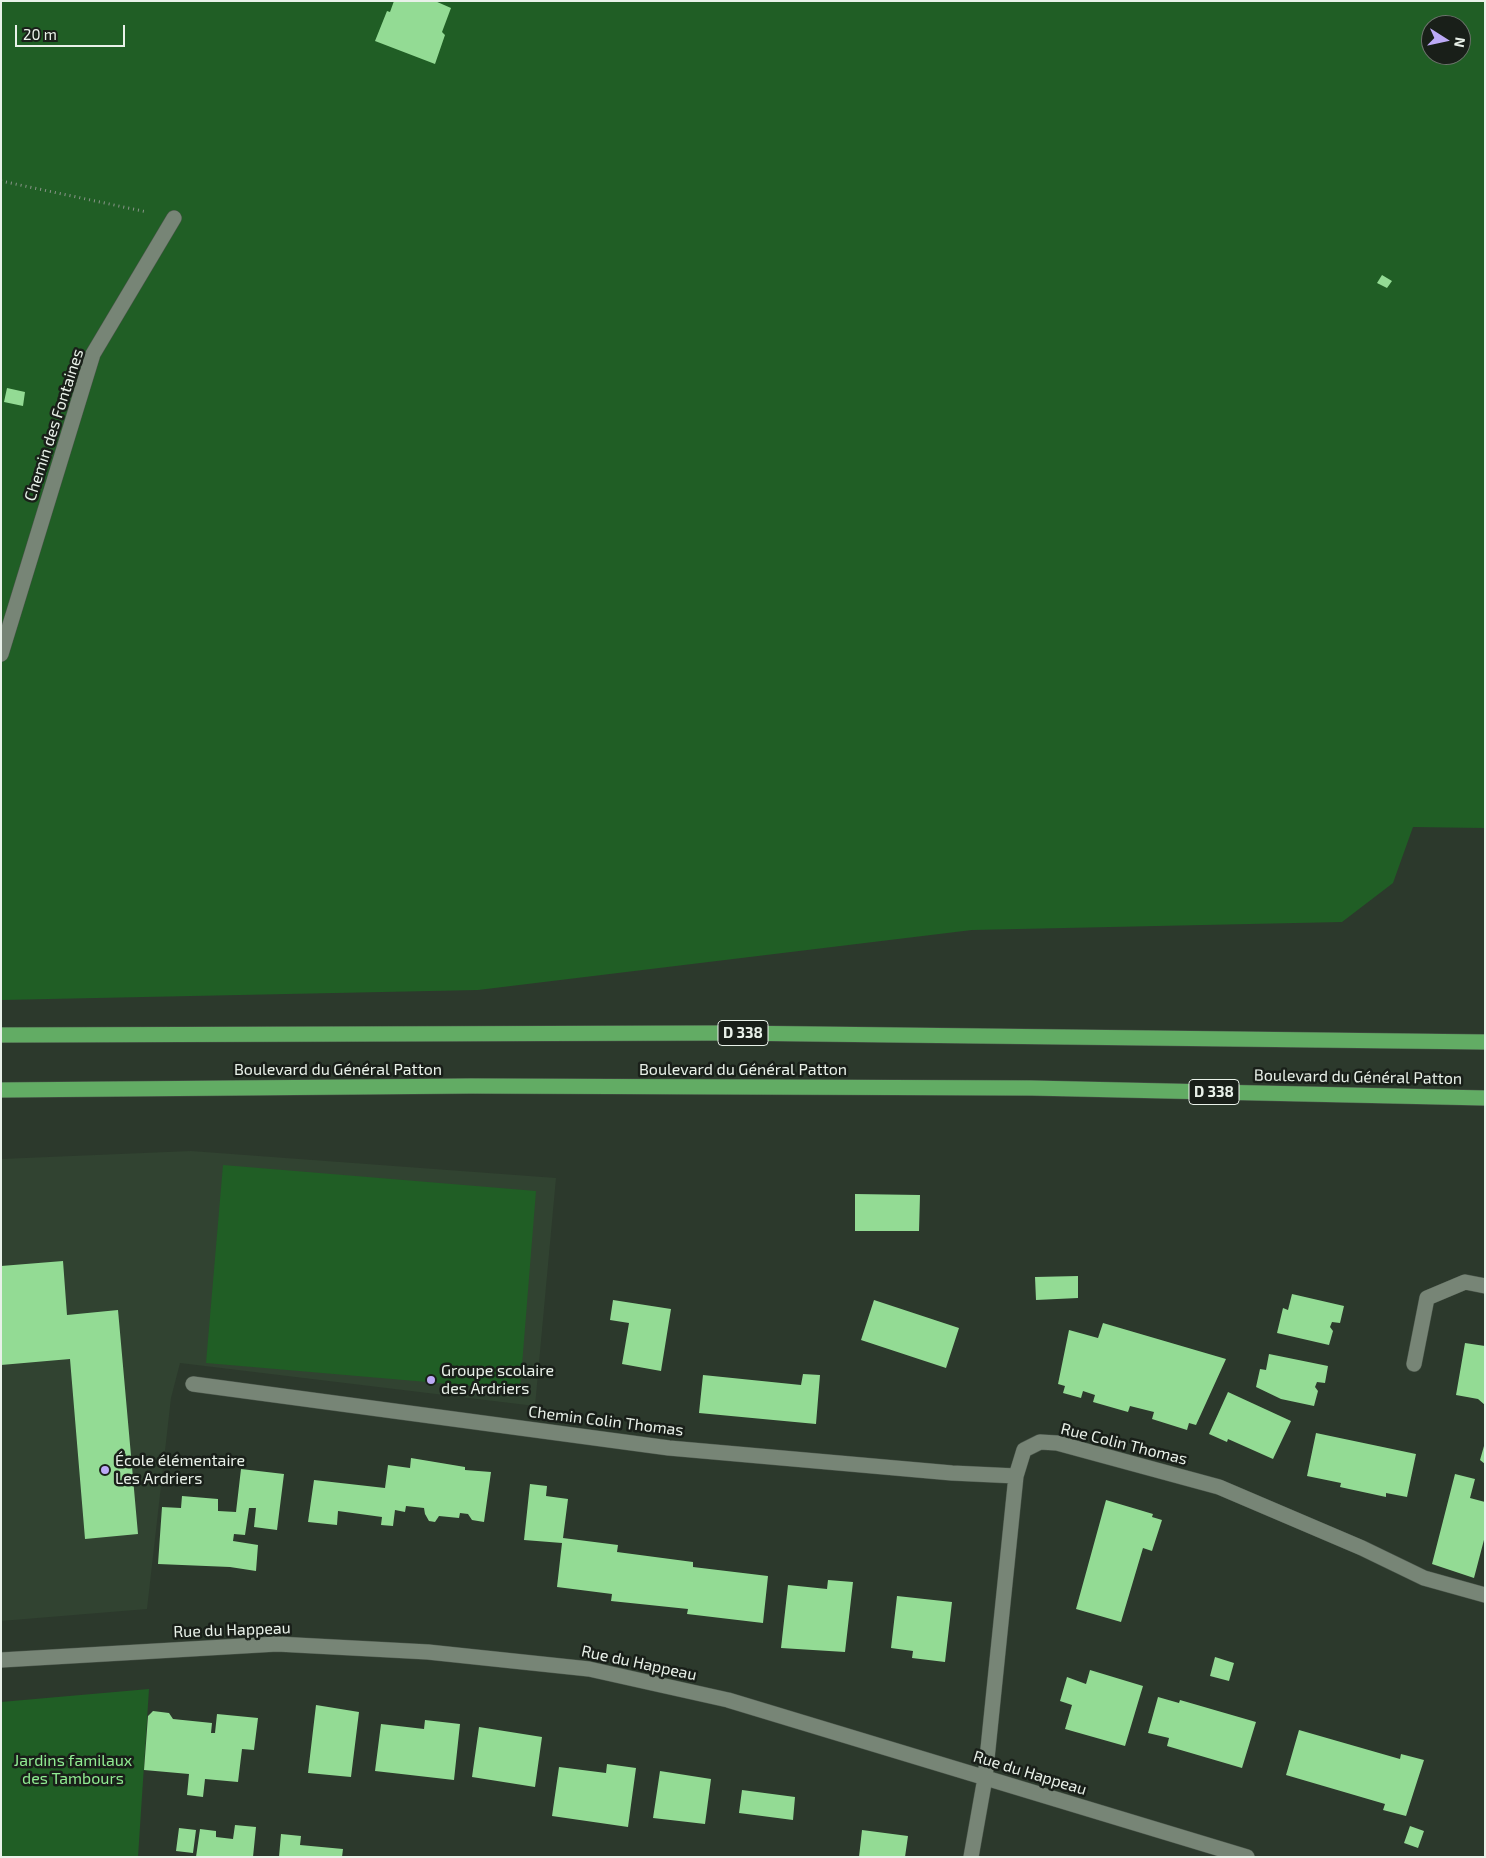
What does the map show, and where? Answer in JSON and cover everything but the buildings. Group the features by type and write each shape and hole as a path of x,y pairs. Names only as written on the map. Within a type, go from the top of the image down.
{"highway":[{"name":"D 338","path":"1,1034 728,1033 1485,1042"},
{"name":"Boulevard du Général Patton","path":"1,1090 471,1086 1031,1088 1485,1098"}],"street":[{"name":"Chemin des Fontaines","path":"1,654 93,354 174,218"},
{"path":"1414,1364 1427,1298 1465,1282 1485,1286"},
{"name":"Chemin Colin Thomas","path":"193,1384 669,1448 952,1473 1016,1476"},
{"name":"Rue Colin Thomas","path":"971,1857 984,1778 1016,1476 1024,1450 1040,1442 1057,1443 1219,1487 1353,1544 1424,1578 1485,1595"},
{"name":"Rue du Happeau","path":"1,1660 277,1644 428,1652 589,1669 728,1700 1247,1857"}],"path":[{"path":"1,181 174,218"}],"shaded area":[{"name":"Groupe scolaire des Ardriers","path":"191,1151 556,1178 535,1406 180,1363 171,1398 147,1609 1,1621 1,1159"}],"green space":[{"path":"1,1 1485,1 1485,828 1413,827 1393,883 1342,922 972,930 478,990 1,1000"},
{"path":"223,1165 536,1191 520,1390 206,1363"},
{"name":"Jardins familaux des Tambours","path":"149,1689 138,1857 1,1857 1,1702"}],"place":[{"name":"Groupe scolaire des Ardriers","path":"431,1380"},
{"name":"École élémentaire Les Ardriers","path":"105,1470"}]}
